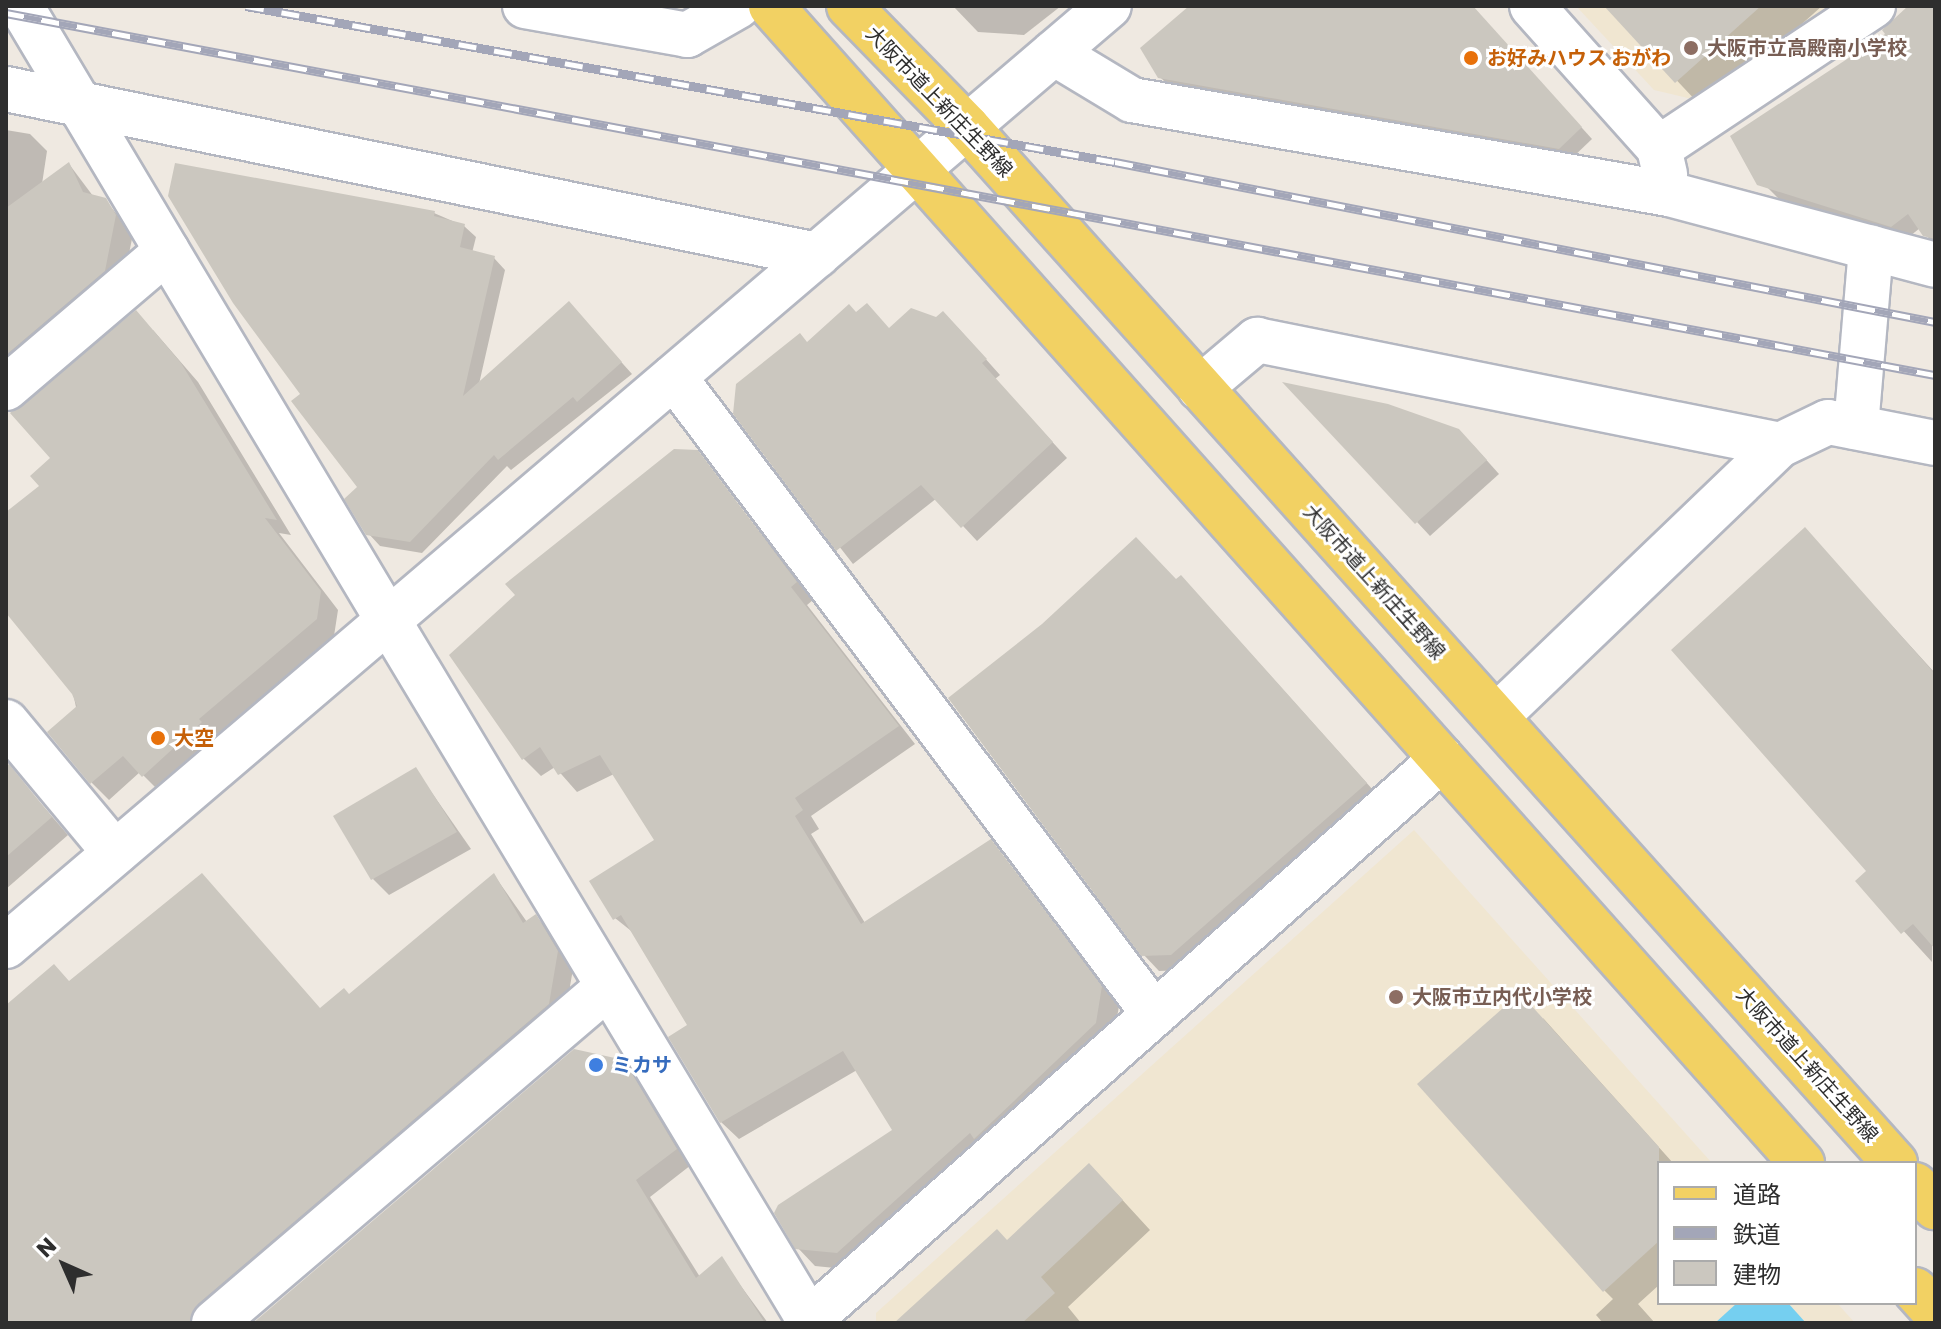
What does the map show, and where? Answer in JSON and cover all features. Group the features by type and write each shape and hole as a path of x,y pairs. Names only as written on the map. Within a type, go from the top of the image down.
{"main road":[{"path":"771,6 1800,1161"},
{"name":"大阪市道上新庄生野線","path":"849,6 967,127 1893,1161"},
{"path":"1917,1187 1935,1207"},
{"path":"1917,1292 1935,1312"}],"street":[{"path":"21,6 808,1322 1442,759"},
{"path":"525,6 687,35 738,6"},
{"path":"6,946 1109,6"},
{"path":"1532,6 1659,148 1669,194"},
{"path":"1659,148 1873,6"},
{"path":"1054,53 1132,100 1669,194 1935,265"},
{"path":"6,89 817,255"},
{"path":"1856,427 1871,248"},
{"path":"6,388 167,251"},
{"path":"1200,388 1257,340 1780,445"},
{"path":"674,377 1154,1014"},
{"path":"1496,717 1780,445 1828,422 1935,443"},
{"path":"6,722 115,853"},
{"path":"214,1323 608,987"}],"shaded area":[{"name":"大阪市立高殿南小学校","path":"1576,6 1830,6 1692,99 1654,90"},
{"name":"大阪市立内代小学校","path":"1414,830 1710,1161 1657,1161 1657,1305 1839,1305 1855,1323 876,1323 876,1313"}],"water":[{"path":"1735,1305 1790,1305 1806,1323 1715,1323"}],"building":[{"path":"1189,6 1473,6 1582,127 1559,149 1158,78 1140,48"},
{"path":"1604,6 1761,6 1675,83"},
{"path":"1908,6 1935,6 1935,239 1923,236 1908,214 1891,227 1757,185 1730,136 1885,34 1882,30"},
{"path":"69,162 83,192 106,198 116,215 105,271 6,355 6,208"},
{"path":"175,163 435,211 434,216 465,224 460,247 495,256 463,396 569,301 622,362 577,402 573,397 498,460 494,455 410,542 366,535 344,499 357,487 291,401 300,394 233,303 168,196"},
{"path":"867,303 889,328 911,308 936,317 943,311 987,359 982,363 1053,442 961,528 921,485 836,551 733,414 736,384 800,333 807,342 849,304 856,312"},
{"path":"136,310 181,363 277,520 265,518 321,591 317,619 199,719 202,722 142,777 123,756 90,784 47,732 77,706 72,694 6,613 6,512 39,486 30,476 50,458 10,413"},
{"path":"1282,382 1388,404 1459,429 1487,460 1415,524"},
{"path":"674,449 698,450 797,582 791,587 899,726 795,798 803,810 795,816 861,924 991,839 1102,986 1096,1023 974,1139 970,1133 837,1253 795,1249 774,1213 778,1205 892,1130 843,1051 720,1123 668,1037 687,1025 621,915 613,920 589,881 654,840 600,755 558,775 540,747 522,760 449,655 515,595 505,584"},
{"path":"1805,527 1935,674 1935,949 1913,924 1901,934 1855,881 1866,871 1671,650"},
{"path":"1136,537 1176,579 1181,575 1367,783 1171,955 1141,956 948,698 1042,624"},
{"path":"9,764 52,817 6,857 6,767"},
{"path":"416,767 457,832 371,880 333,816"},
{"path":"202,873 320,1008 344,988 349,994 494,873 523,923 536,914 558,951 549,1004 198,1304 190,1323 6,1323 6,1005 54,964 69,981"},
{"path":"1520,993 1659,1147 1657,1243 1603,1292 1417,1084"},
{"path":"574,1049 624,1060 677,1149 636,1180 696,1278 722,1256 765,1323 253,1323"},
{"path":"1089,1163 1123,1200 1041,1277 1055,1293 1022,1323 894,1323 997,1229 1007,1240"}],"railway":[{"path":"246,6 1115,162 1935,322"},
{"path":"6,13 1935,375"}],"place":[{"name":"大阪市立高殿南小学校","path":"1691,48"},
{"name":"お好みハウス おがわ","path":"1471,58"},
{"name":"大空","path":"158,738"},
{"name":"大阪市立内代小学校","path":"1396,997"},
{"name":"ミカサ","path":"596,1065"}]}
